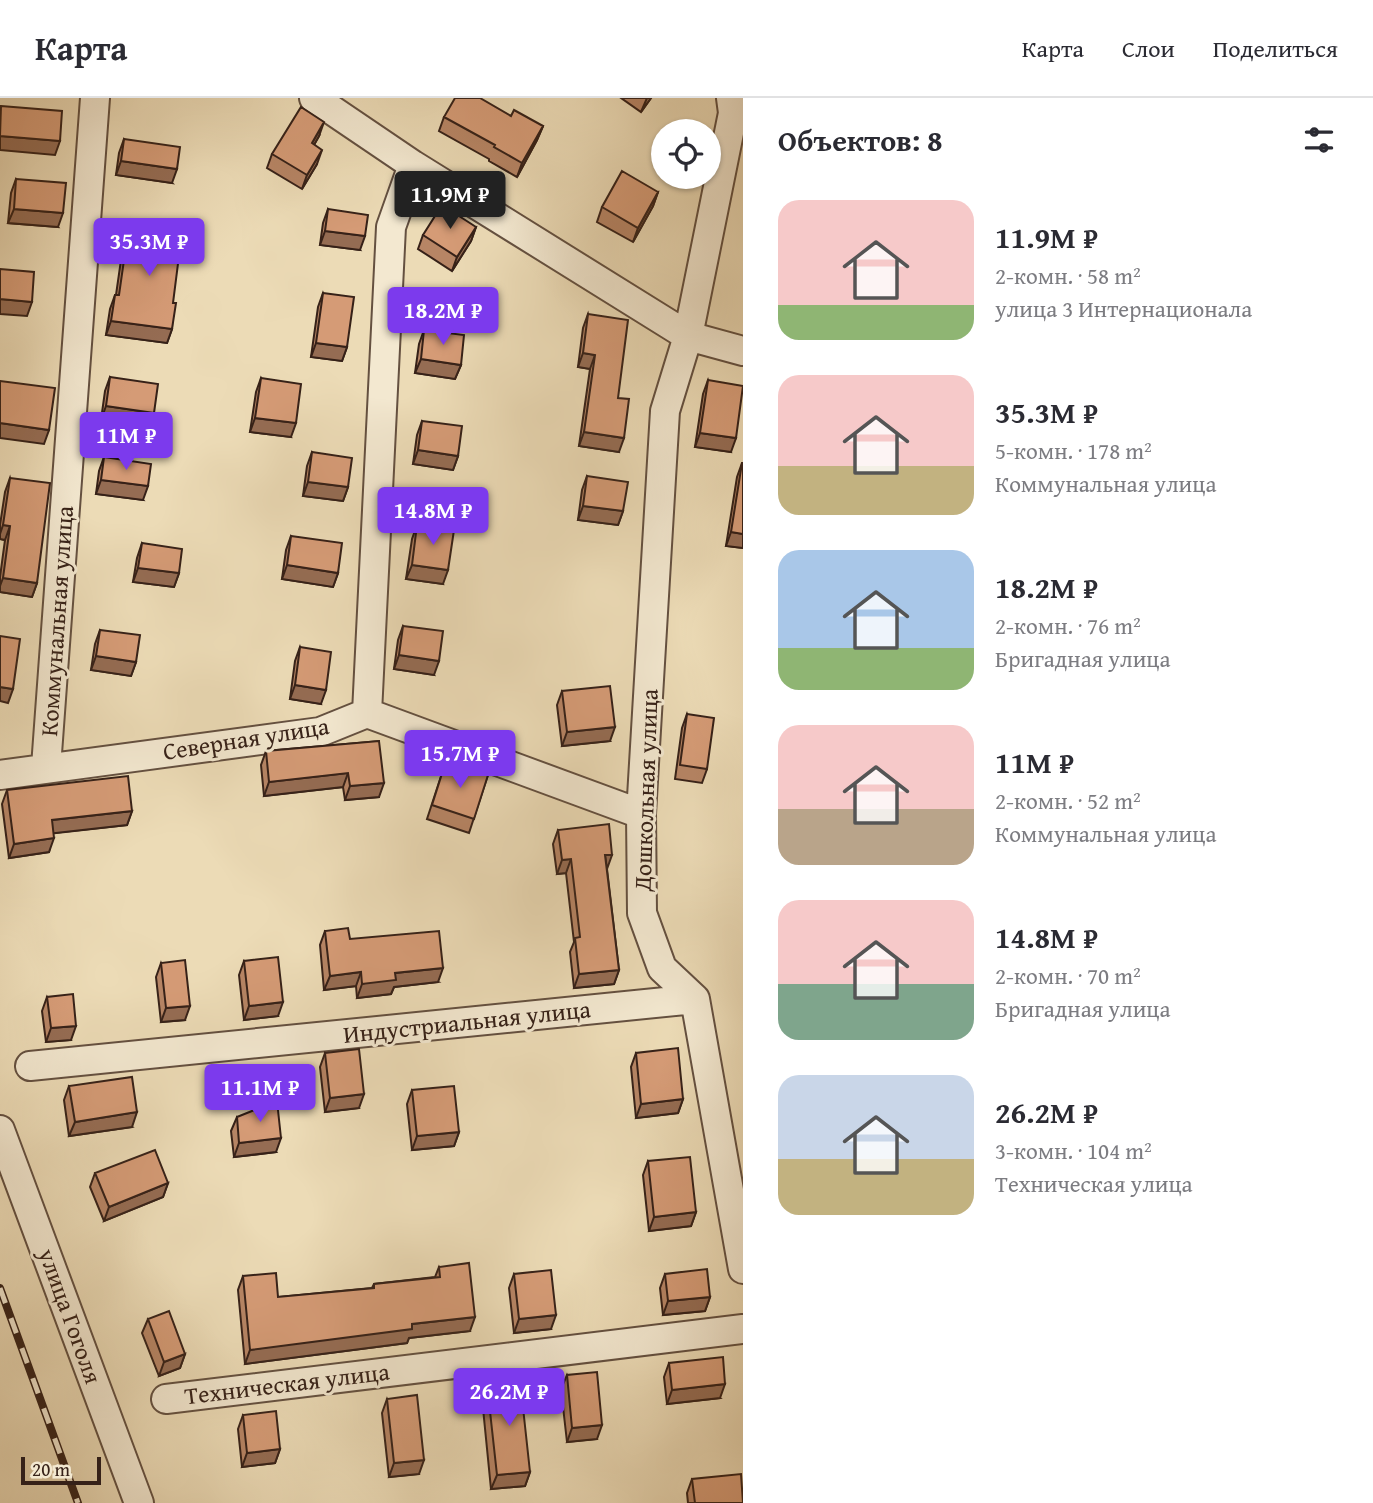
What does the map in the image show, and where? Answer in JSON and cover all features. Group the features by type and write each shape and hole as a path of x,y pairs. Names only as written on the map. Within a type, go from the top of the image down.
{"street":[{"name":"Коммунальная улица","path":"47,767 95,98"},
{"path":"314,98 413,165 688,335 743,351"},
{"name":"Дошкольная улица","path":"695,999 662,968 642,913 641,814 665,411 688,335 732,106"},
{"path":"413,165 391,227 367,713 641,814"},
{"name":"Северная улица","path":"0,775 320,732 367,713"},
{"path":"695,999 743,1269"},
{"name":"Индустриальная улица","path":"30,1066 695,999"},
{"name":"улица Гоголя","path":"0,1130 139,1503"},
{"name":"Техническая улица","path":"166,1399 743,1329"}],"building":[{"path":"455,98 480,98 511,116 514,110 543,126 522,163 444,117"},
{"path":"1,106 62,111 60,141 0,136"},
{"path":"301,107 324,122 312,143 322,150 307,175 272,154"},
{"path":"124,139 180,147 177,169 121,161"},
{"path":"622,171 658,192 638,228 602,207"},
{"path":"16,179 66,183 63,213 14,209"},
{"path":"442,205 476,227 457,257 423,235"},
{"path":"328,209 368,215 365,236 325,231"},
{"path":"129,225 182,232 172,329 111,321 115,295 119,295"},
{"path":"0,269 34,272 32,302 0,299"},
{"path":"323,293 354,297 347,347 316,343"},
{"path":"588,314 628,320 618,398 629,399 624,438 584,432 595,355 583,353"},
{"path":"424,330 464,335 461,365 421,359"},
{"path":"110,377 158,384 154,413 106,406"},
{"path":"261,378 301,384 296,423 255,418"},
{"path":"708,380 743,386 736,438 700,433"},
{"path":"0,381 55,388 49,430 0,423"},
{"path":"422,421 462,426 458,456 418,450"},
{"path":"312,452 352,458 348,487 308,482"},
{"path":"104,457 151,464 148,486 101,480"},
{"path":"743,463 743,534 731,532"},
{"path":"587,476 628,482 623,511 583,506"},
{"path":"10,478 50,483 37,583 3,578 10,526 3,525"},
{"path":"417,525 454,530 448,570 412,565"},
{"path":"291,536 342,543 338,573 287,565"},
{"path":"142,543 182,549 179,573 138,568"},
{"path":"403,626 443,631 439,661 399,655"},
{"path":"100,630 140,635 136,662 96,656"},
{"path":"0,636 20,639 13,689 0,687"},
{"path":"300,647 331,652 326,690 295,685"},
{"path":"610,686 615,727 567,732 562,691"},
{"path":"687,714 714,718 707,769 680,765"},
{"path":"379,741 384,783 350,786 348,773 269,782 266,751"},
{"path":"446,761 488,775 474,819 432,805"},
{"path":"128,776 132,811 52,820 54,838 14,844 7,790"},
{"path":"609,824 612,855 605,855 619,970 579,974 575,938 580,937 571,859 562,860 558,830"},
{"path":"348,928 350,939 439,931 443,968 395,973 396,980 362,984 361,972 330,976 325,931"},
{"path":"278,957 283,1002 249,1006 244,961"},
{"path":"185,960 190,1006 166,1008 161,963"},
{"path":"73,994 76,1026 51,1028 47,997"},
{"path":"678,1048 683,1099 641,1104 636,1053"},
{"path":"359,1049 364,1094 330,1098 325,1053"},
{"path":"132,1077 137,1112 75,1122 69,1086"},
{"path":"454,1086 459,1132 417,1136 412,1090"},
{"path":"277,1101 281,1138 239,1143 237,1117"},
{"path":"155,1150 168,1183 109,1207 95,1173"},
{"path":"690,1157 696,1212 654,1217 648,1161"},
{"path":"469,1263 475,1317 412,1324 412,1329 250,1350 243,1276 276,1273 278,1297 374,1288 374,1284 440,1277 439,1267"},
{"path":"707,1269 710,1297 668,1301 665,1274"},
{"path":"551,1270 556,1315 519,1319 514,1274"},
{"path":"169,1311 185,1354 164,1362 148,1319"},
{"path":"723,1357 725,1384 672,1390 669,1363"},
{"path":"597,1372 602,1425 572,1428 567,1375"},
{"path":"520,1380 530,1472 497,1475 487,1384"},
{"path":"417,1395 424,1460 394,1463 387,1399"},
{"path":"276,1411 280,1449 247,1453 243,1415"},
{"path":"741,1474 743,1503 695,1503 692,1479"}],"railway":[{"path":"0,1288 78,1503"}]}
